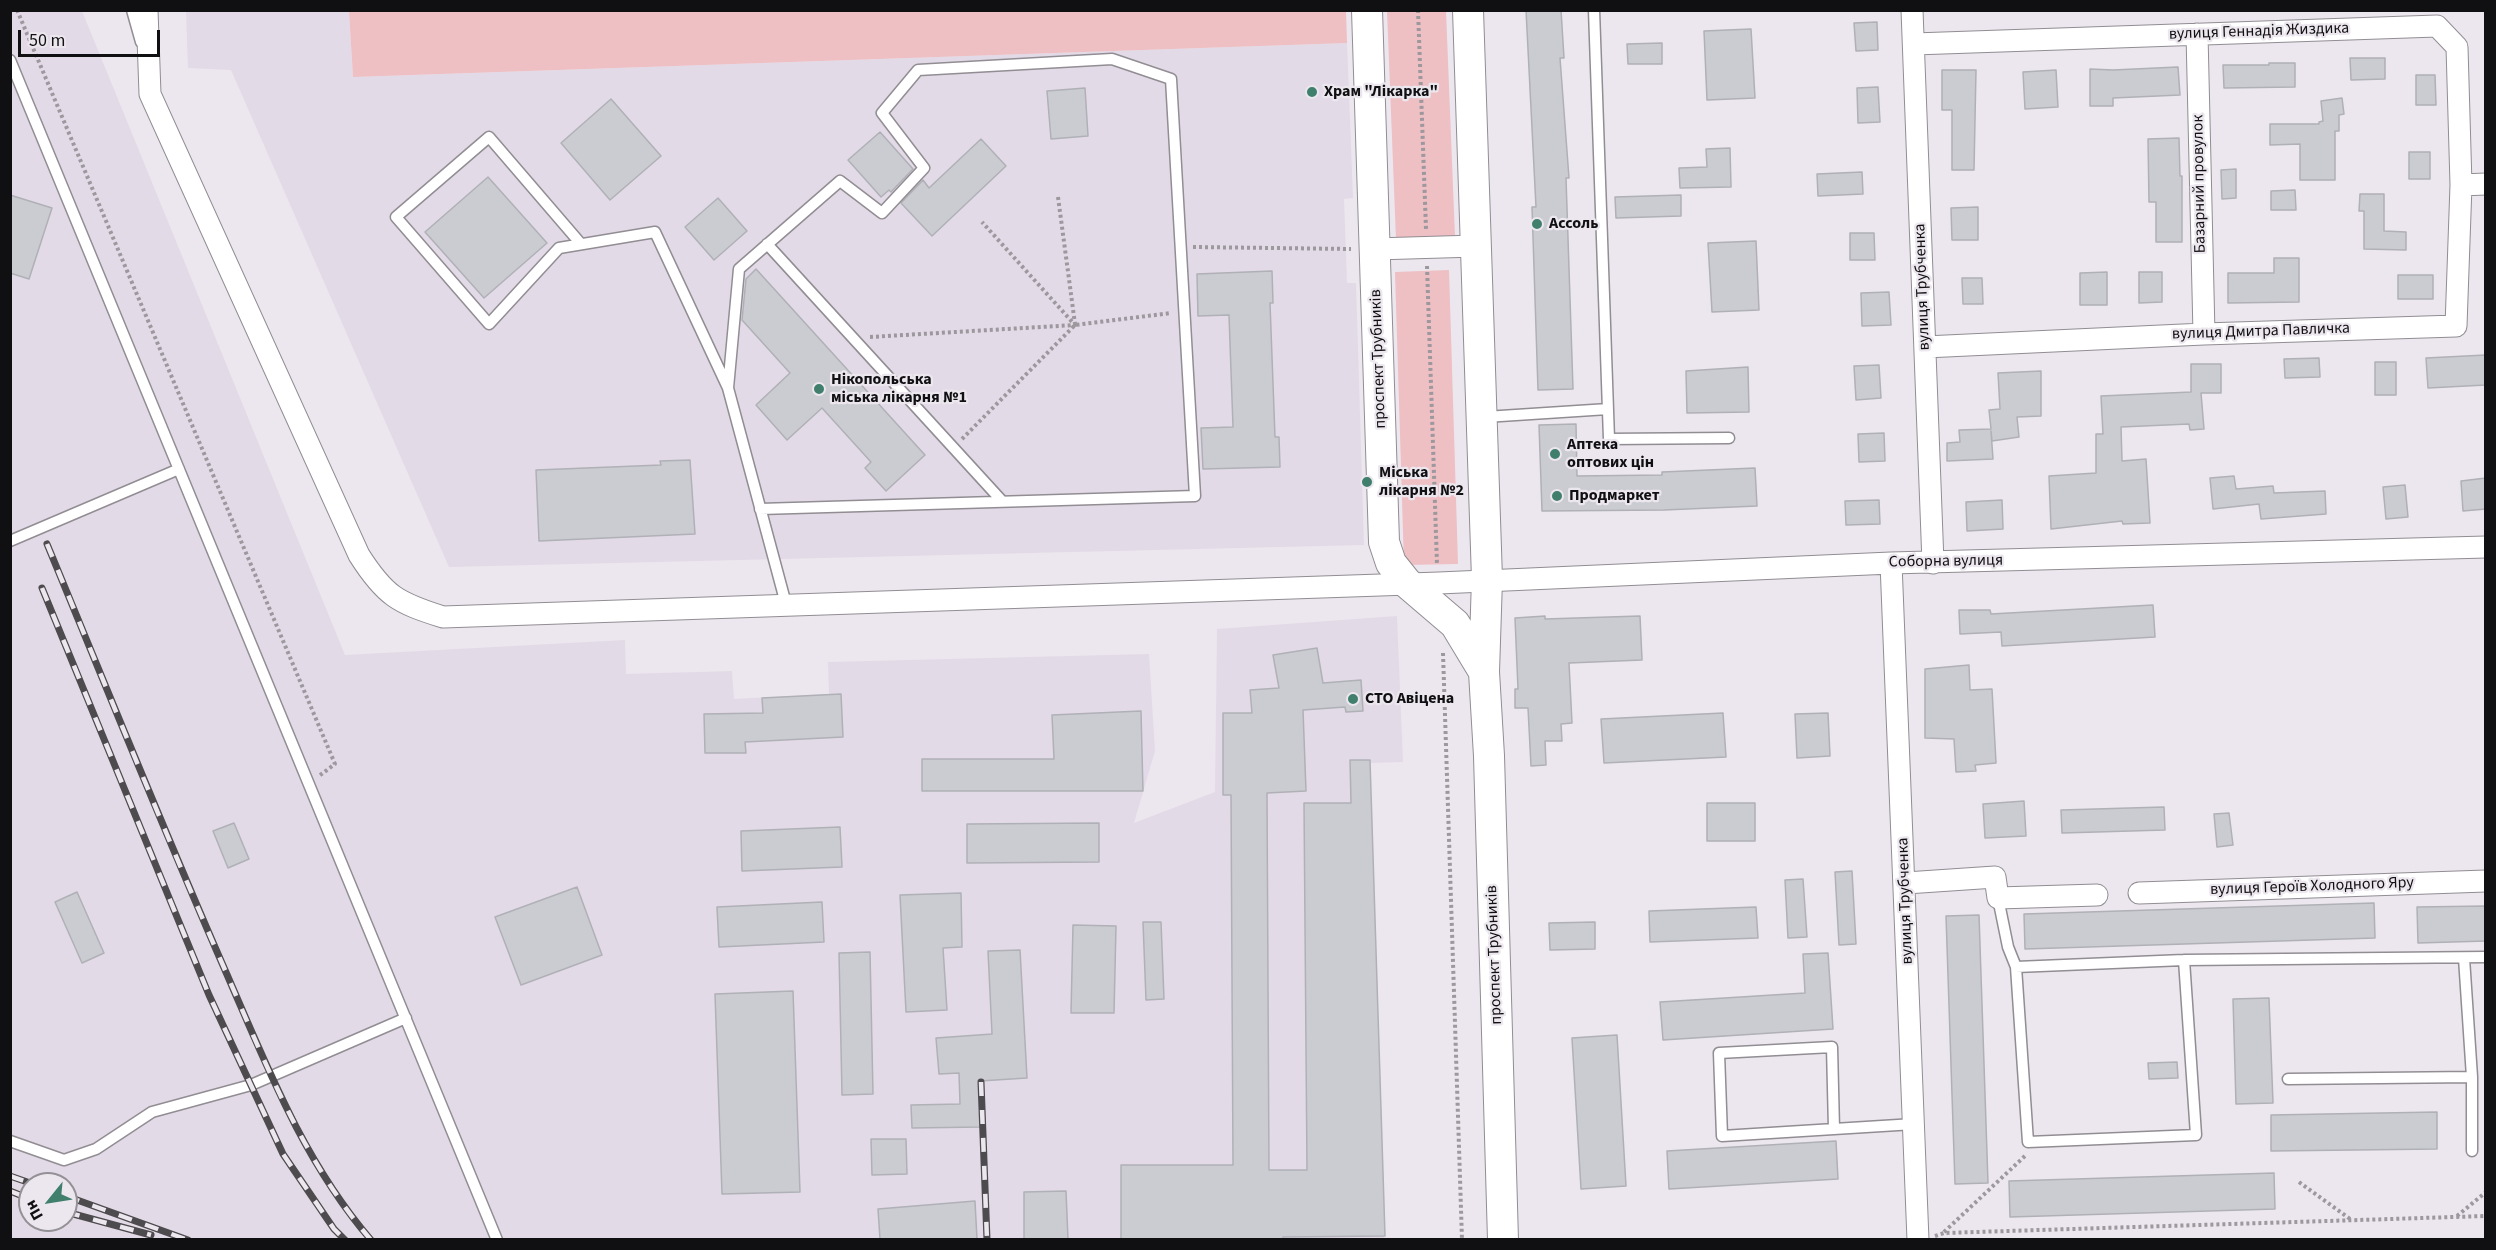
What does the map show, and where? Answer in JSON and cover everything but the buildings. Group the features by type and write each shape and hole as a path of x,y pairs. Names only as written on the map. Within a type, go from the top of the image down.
{"main road":[{"name":"проспект Трубників","path":"1367,10 1384,542 1391,563 1407,583 1455,624 1484,672"},
{"name":"проспект Трубників","path":"1468,10 1487,579 1484,672 1489,756 1503,1239"}],"street":[{"path":"147,10 149,67"},
{"name":"вулиця Трубченка","path":"1912,10 1933,563"},
{"name":"вулиця Геннадія Жиздика","path":"1914,44 2437,26 2457,47 2462,185"},
{"name":"Базарний провулок","path":"2197,34 2204,334"},
{"name":"Соборна вулиця","path":"149,67 150,94 359,555 375,580 405,605 443,617 1439,583 1487,579 1891,563 2486,547"},
{"path":"2462,185 2486,184"},
{"name":"вулиця Дмитра Павличка","path":"1925,347 2204,334 2456,326 2462,185"},
{"path":"1375,249 1476,246"},
{"name":"вулиця Трубченка","path":"1891,563 1906,883 1914,1124 1923,1239"},
{"path":"1906,883 1995,877 1998,898 2097,895"},
{"name":"вулиця Героїв Холодного Яру","path":"2139,893 2486,881"}],"lane":[{"path":"132,10 149,67"},
{"path":"1594,10 1609,439 1729,438"},
{"path":"728,388 738,269 840,181 882,213 924,168 882,113 918,70 1112,59 1171,79 1195,496 760,509"},
{"path":"10,60 497,1239"},
{"path":"582,244 489,137 396,217 489,324 560,248 655,232 728,388 786,604"},
{"path":"767,244 1002,501"},
{"path":"1481,417 1608,409"},
{"path":"10,541 179,469"},
{"path":"1998,898 2008,947 2016,967 2028,1142 2196,1135 2184,960"},
{"path":"2016,967 2184,960 2486,957"},
{"path":"2464,958 2472,1077 2472,1151"},
{"path":"10,1141 64,1160 96,1149 152,1112 251,1085 406,1018"},
{"path":"1834,1129 1832,1047 1719,1053 1722,1136 1834,1129 1914,1124"},
{"path":"2288,1079 2472,1077"}],"path":[{"path":"17,10 335,764 309,783"},
{"path":"1418,10 1439,583"},
{"path":"1058,197 1075,325"},
{"path":"982,222 1075,325"},
{"path":"1181,246 1375,249"},
{"path":"853,338 1075,325 1184,311"},
{"path":"953,448 1075,325"},
{"path":"1443,648 1462,1239"},
{"path":"1944,1233 2026,1156 2028,1142"},
{"path":"2299,1182 2351,1220"},
{"path":"2457,1217 2486,1192"},
{"path":"1923,1239 1944,1233 2486,1216"}],"shaded area":[{"path":"10,11 82,11 345,655 625,640 626,674 732,671 734,699 829,694 828,662 1149,654 1155,751 1134,823 1215,792 1217,629 1397,616 1403,762 1369,763 1384,1239 11,1239"},
{"path":"186,11 349,11 353,77 1347,43 1353,198 1344,199 1347,283 1356,283 1364,545 449,567 231,70 188,68"},
{"path":"349,11 1346,11 1347,43 353,77"},
{"path":"1387,11 1446,11 1455,237 1396,239"},
{"path":"1449,270 1458,564 1404,565 1395,272"}],"railway":[{"path":"47,544 179,864 271,1076 325,1178 371,1240"},
{"path":"42,588 209,995 283,1154 334,1229 345,1240"},
{"path":"981,1082 987,1240"},
{"path":"10,1176 18,1179"},
{"path":"10,1191 18,1194"},
{"path":"78,1200 188,1240"},
{"path":"78,1215 151,1235"}],"place":[{"name":"Храм \"Лікарка\"","path":"1312,92"},
{"name":"Ассоль","path":"1537,224"},
{"name":"Нікопольська міська лікарня №1","path":"819,389"},
{"name":"Аптека оптових цін","path":"1555,454"},
{"name":"Міська лікарня №2","path":"1367,482"},
{"name":"Продмаркет","path":"1557,496"},
{"name":"СТО Авіцена","path":"1353,699"}]}
